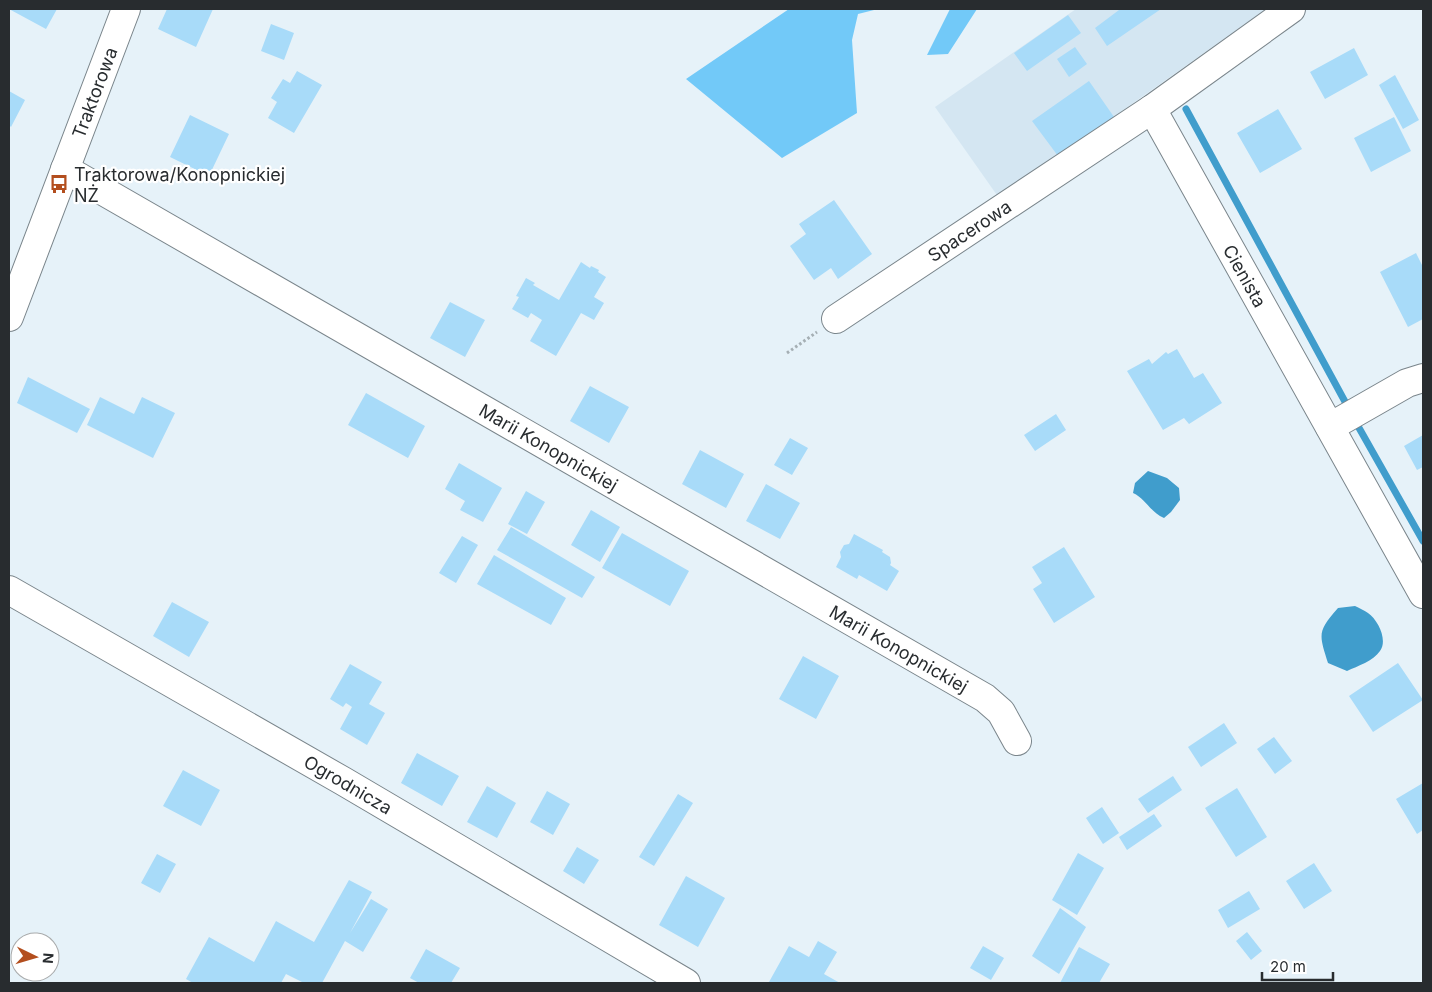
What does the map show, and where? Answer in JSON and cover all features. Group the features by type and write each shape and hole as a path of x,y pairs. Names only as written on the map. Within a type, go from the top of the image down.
{"street":[{"name":"Traktorowa","path":"9,317 126,9"},
{"path":"1152,109 1291,9"},
{"name":"Spacerowa","path":"836,319 1152,109"},
{"name":"Cienista","path":"1152,109 1423,594"},
{"name":"Marii Konopnickiej","path":"65,169 985,698 1001,712 1017,741"},
{"path":"1330,427 1407,383 1423,378"},
{"name":"Ogrodnicza","path":"9,590 352,786 686,983"}],"path":[{"path":"787,353 836,319"}],"shaded area":[{"path":"789,9 878,9 858,14 852,40 857,113 782,158 686,79"},
{"path":"950,9 977,9 948,54 927,55"},
{"path":"1076,9 1266,9 999,198 935,107"},
{"path":"1148,471 1167,478 1179,488 1180,500 1164,518 1133,493 1135,483"},
{"path":"1355,606 1372,616 1381,630 1383,641 1380,651 1373,658 1347,671 1328,663 1322,634 1326,623 1338,608"}],"building":[{"path":"9,9 57,9 46,29"},
{"path":"167,9 213,9 196,47 158,29"},
{"path":"1118,9 1161,9 1107,46 1095,28"},
{"path":"1068,15 1081,33 1027,71 1014,53"},
{"path":"271,24 294,33 284,60 261,51"},
{"path":"1075,47 1087,64 1069,77 1057,59"},
{"path":"1354,48 1368,75 1325,99 1310,72"},
{"path":"297,71 322,85 294,133 268,118 277,102 271,98 283,79 290,83"},
{"path":"1395,75 1419,120 1403,129 1379,85"},
{"path":"1089,81 1114,117 1058,156 1032,121"},
{"path":"9,91 25,100 11,127 9,125"},
{"path":"1278,109 1302,149 1260,173 1237,133"},
{"path":"190,115 229,134 209,176 170,157"},
{"path":"1394,117 1411,151 1371,172 1354,138"},
{"path":"834,200 872,254 838,279 831,268 814,280 790,246 806,234 799,224"},
{"path":"1416,253 1423,267 1423,319 1408,327 1380,272"},
{"path":"581,262 590,268 591,266 599,270 598,272 606,277 594,297 604,303 594,320 581,313 556,356 530,341 542,320 531,313 528,318 512,309 519,297 516,296 526,278 535,283 533,285 559,300"},
{"path":"450,302 485,320 465,357 430,338"},
{"path":"1177,349 1194,378 1203,373 1222,403 1189,424 1184,418 1163,430 1127,371 1149,359 1152,364 1166,352 1168,354"},
{"path":"28,377 90,409 77,433 17,403"},
{"path":"590,386 629,407 609,443 570,421"},
{"path":"366,393 425,426 408,458 348,425"},
{"path":"100,397 134,414 142,397 175,413 153,458 87,425"},
{"path":"1056,414 1066,430 1035,451 1024,435"},
{"path":"1423,435 1423,467 1417,470 1404,446"},
{"path":"790,438 808,448 792,475 774,465"},
{"path":"700,450 744,474 726,508 682,484"},
{"path":"459,463 502,488 483,522 460,510 465,501 445,489"},
{"path":"766,484 800,503 780,539 746,521"},
{"path":"526,491 545,502 527,534 508,524"},
{"path":"591,510 620,527 600,562 571,545"},
{"path":"511,527 595,577 582,598 497,550"},
{"path":"622,533 689,571 670,606 602,568"},
{"path":"854,534 883,550 882,552 890,557 890,565 899,571 887,591 859,575 857,579 836,567 841,557 840,552 844,545 849,544"},
{"path":"462,536 478,545 456,583 439,573"},
{"path":"1064,547 1095,597 1054,623 1033,589 1042,583 1032,567"},
{"path":"494,555 566,598 551,625 477,584"},
{"path":"172,602 209,622 189,657 153,636"},
{"path":"803,656 839,676 816,719 779,699"},
{"path":"1398,663 1423,700 1373,732 1349,696"},
{"path":"350,664 382,682 369,704 385,713 367,745 340,729 352,707 346,703 343,707 330,699"},
{"path":"1224,723 1237,743 1201,767 1188,747"},
{"path":"1274,737 1292,761 1275,774 1257,749"},
{"path":"417,753 459,776 442,806 401,783"},
{"path":"183,770 220,790 201,826 163,806"},
{"path":"1173,776 1182,790 1148,813 1138,799"},
{"path":"1423,783 1423,830 1417,834 1396,799"},
{"path":"487,786 516,803 497,838 467,822"},
{"path":"1237,788 1267,837 1236,857 1205,808"},
{"path":"547,791 570,804 553,835 530,822"},
{"path":"678,794 693,803 654,866 639,857"},
{"path":"1102,807 1119,833 1103,844 1086,818"},
{"path":"1154,814 1162,826 1127,850 1119,837"},
{"path":"577,847 599,860 584,884 563,871"},
{"path":"1078,853 1104,868 1077,915 1052,900"},
{"path":"157,854 176,864 160,893 141,883"},
{"path":"1314,863 1332,891 1304,909 1286,881"},
{"path":"686,876 725,898 698,947 659,925"},
{"path":"349,880 372,892 350,933 371,899 388,909 363,952 345,941 322,983 304,983 286,974 281,983 193,983 186,979 209,937 254,962 276,921 314,942"},
{"path":"1249,891 1260,909 1228,928 1218,910"},
{"path":"1060,908 1086,927 1059,974 1032,956"},
{"path":"1247,932 1262,951 1251,960 1236,941"},
{"path":"818,941 837,952 824,974 840,983 769,982 789,946 809,957"},
{"path":"983,946 1004,958 991,980 970,968"},
{"path":"1079,947 1110,964 1099,983 1060,983"},
{"path":"426,949 460,968 451,983 419,983 410,978"}],"waterway":[{"path":"1186,109 1349,409"},
{"path":"1354,419 1423,541"}],"place":[{"name":"Traktorowa/Konopnickiej NŻ","path":"59,184"}]}
